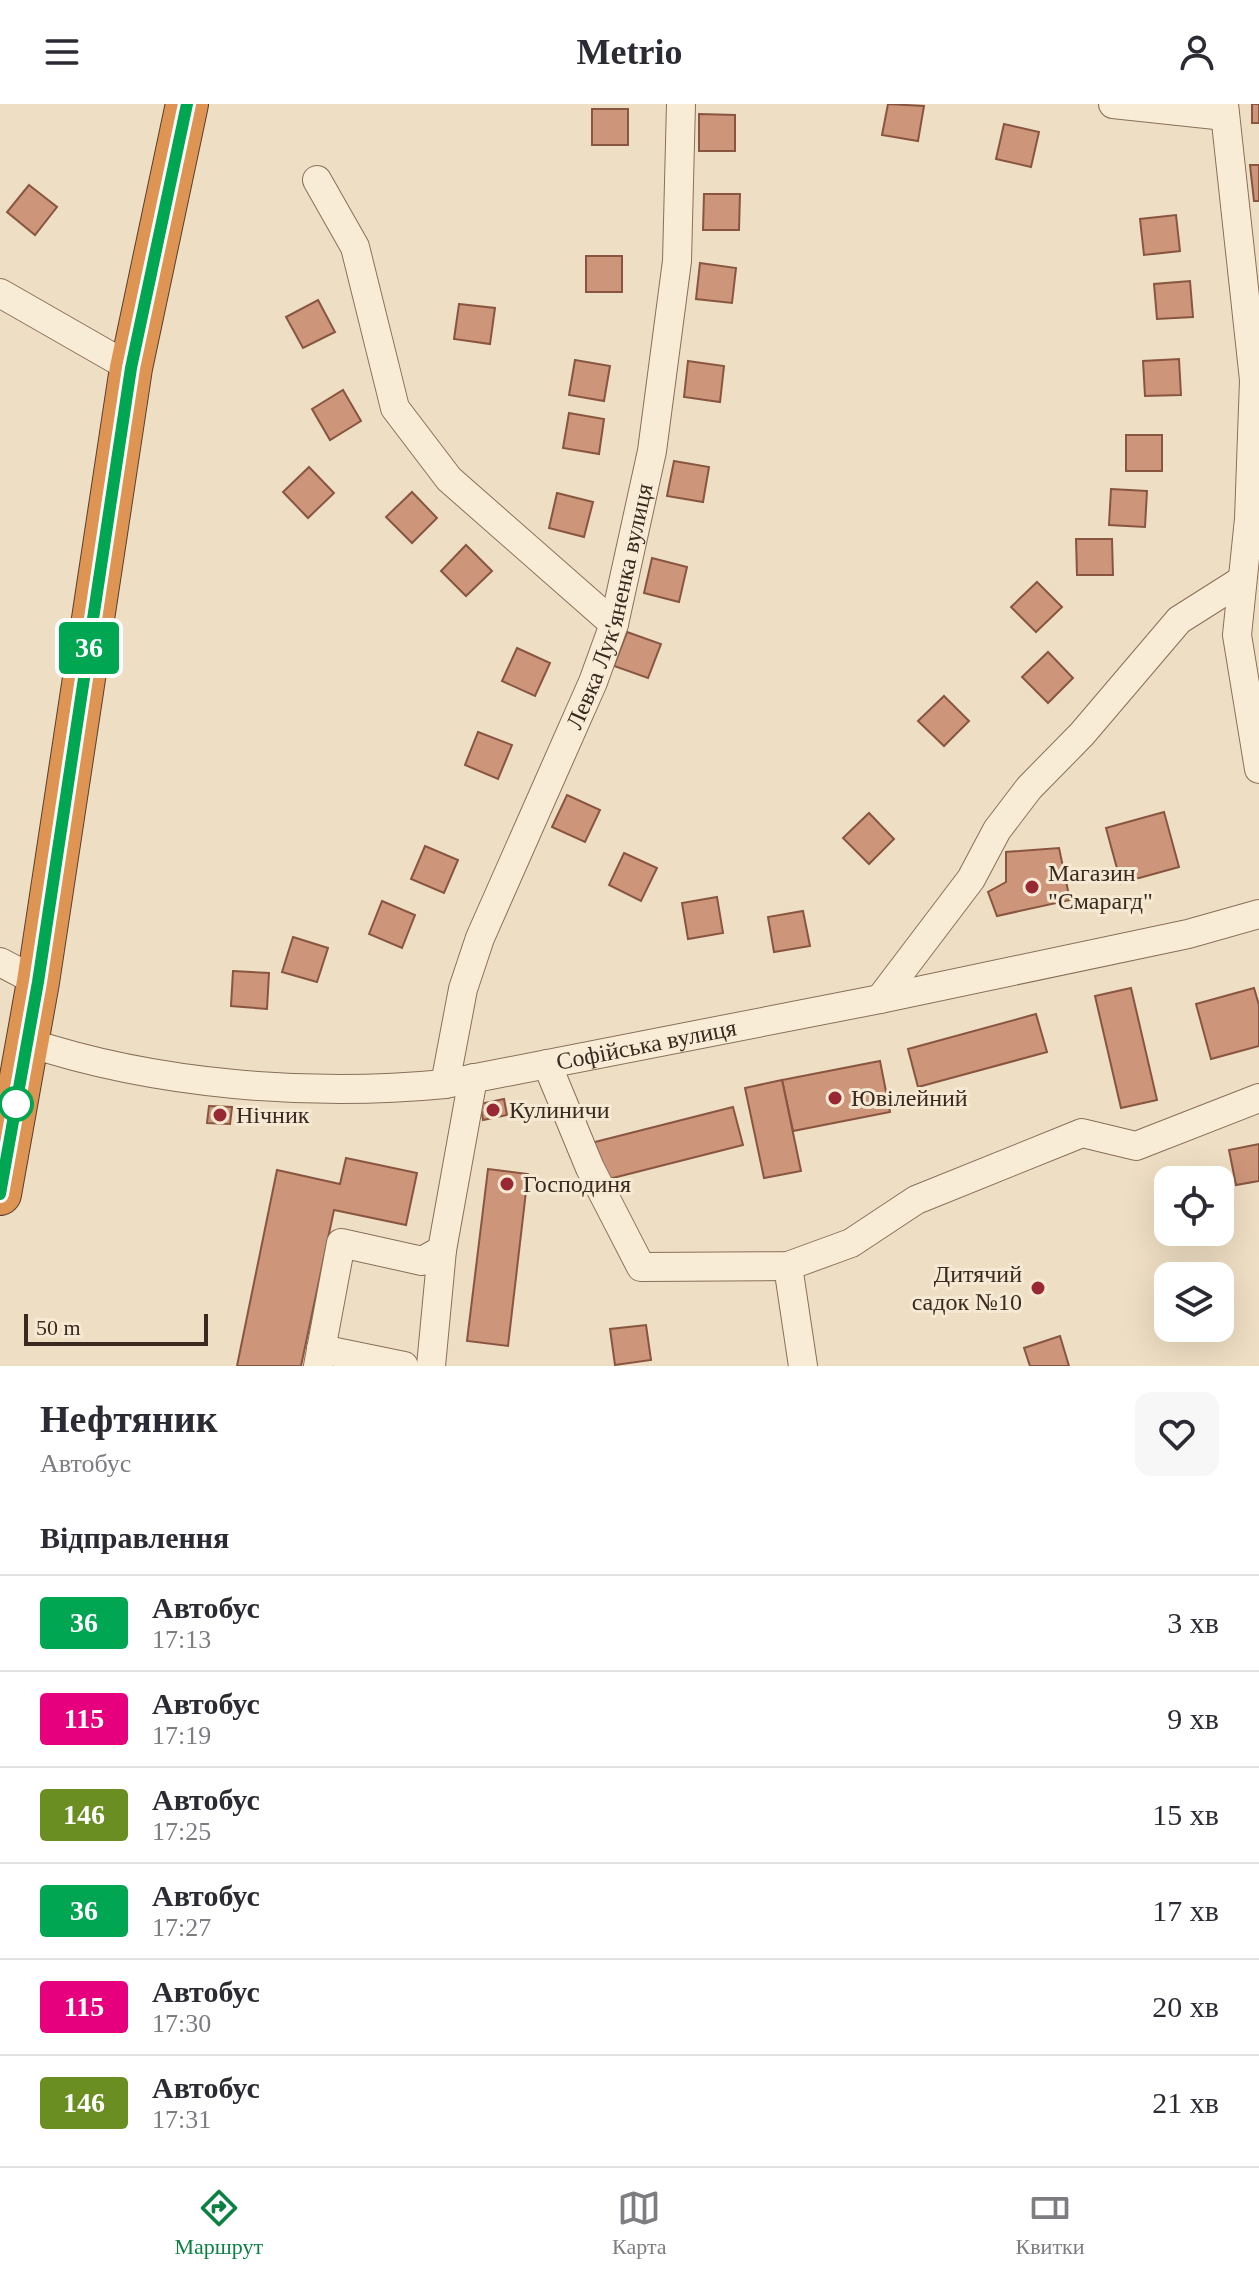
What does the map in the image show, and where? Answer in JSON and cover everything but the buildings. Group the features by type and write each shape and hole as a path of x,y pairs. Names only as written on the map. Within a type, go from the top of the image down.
{"highway":[{"path":"0,1194 38,982 131,368 187,104"}],"street":[{"name":"Левка Лук'яненка вулиця","path":"445,1084 463,989 480,938 593,682 614,624 652,451 677,261 681,104"},
{"path":"1113,104 1225,110 1254,380 1249,519 1239,582 1237,635 1259,769"},
{"path":"317,180 355,247 395,408 449,479 614,624"},
{"path":"0,293 131,368"},
{"path":"880,999 971,879 997,830 1029,788 1082,734 1179,620 1239,582"},
{"name":"Софійська вулиця","path":"27,1042 61,1053 172,1077 392,1089 445,1084 880,999 1188,934 1259,914"},
{"path":"0,962 38,982"},
{"path":"547,1064 590,1168 641,1267 788,1266 851,1243 916,1200 1082,1133 1136,1146 1259,1098"},
{"path":"431,1366 442,1250 473,1078"},
{"path":"404,1366 320,1358 341,1243 422,1261 442,1250"},
{"path":"788,1266 803,1366"}],"bus line":[{"name":"36","path":"0,1194 38,982 131,368 187,104"}],"place":[{"name":"Магазин \"Смарагд\"","path":"1032,887"},
{"name":"Ювілейний","path":"835,1098"},
{"name":"Кулиничи","path":"493,1110"},
{"name":"Нічник","path":"220,1115"},
{"name":"Господиня","path":"507,1184"},
{"name":"Дитячий садок №10","path":"1038,1288"}]}
